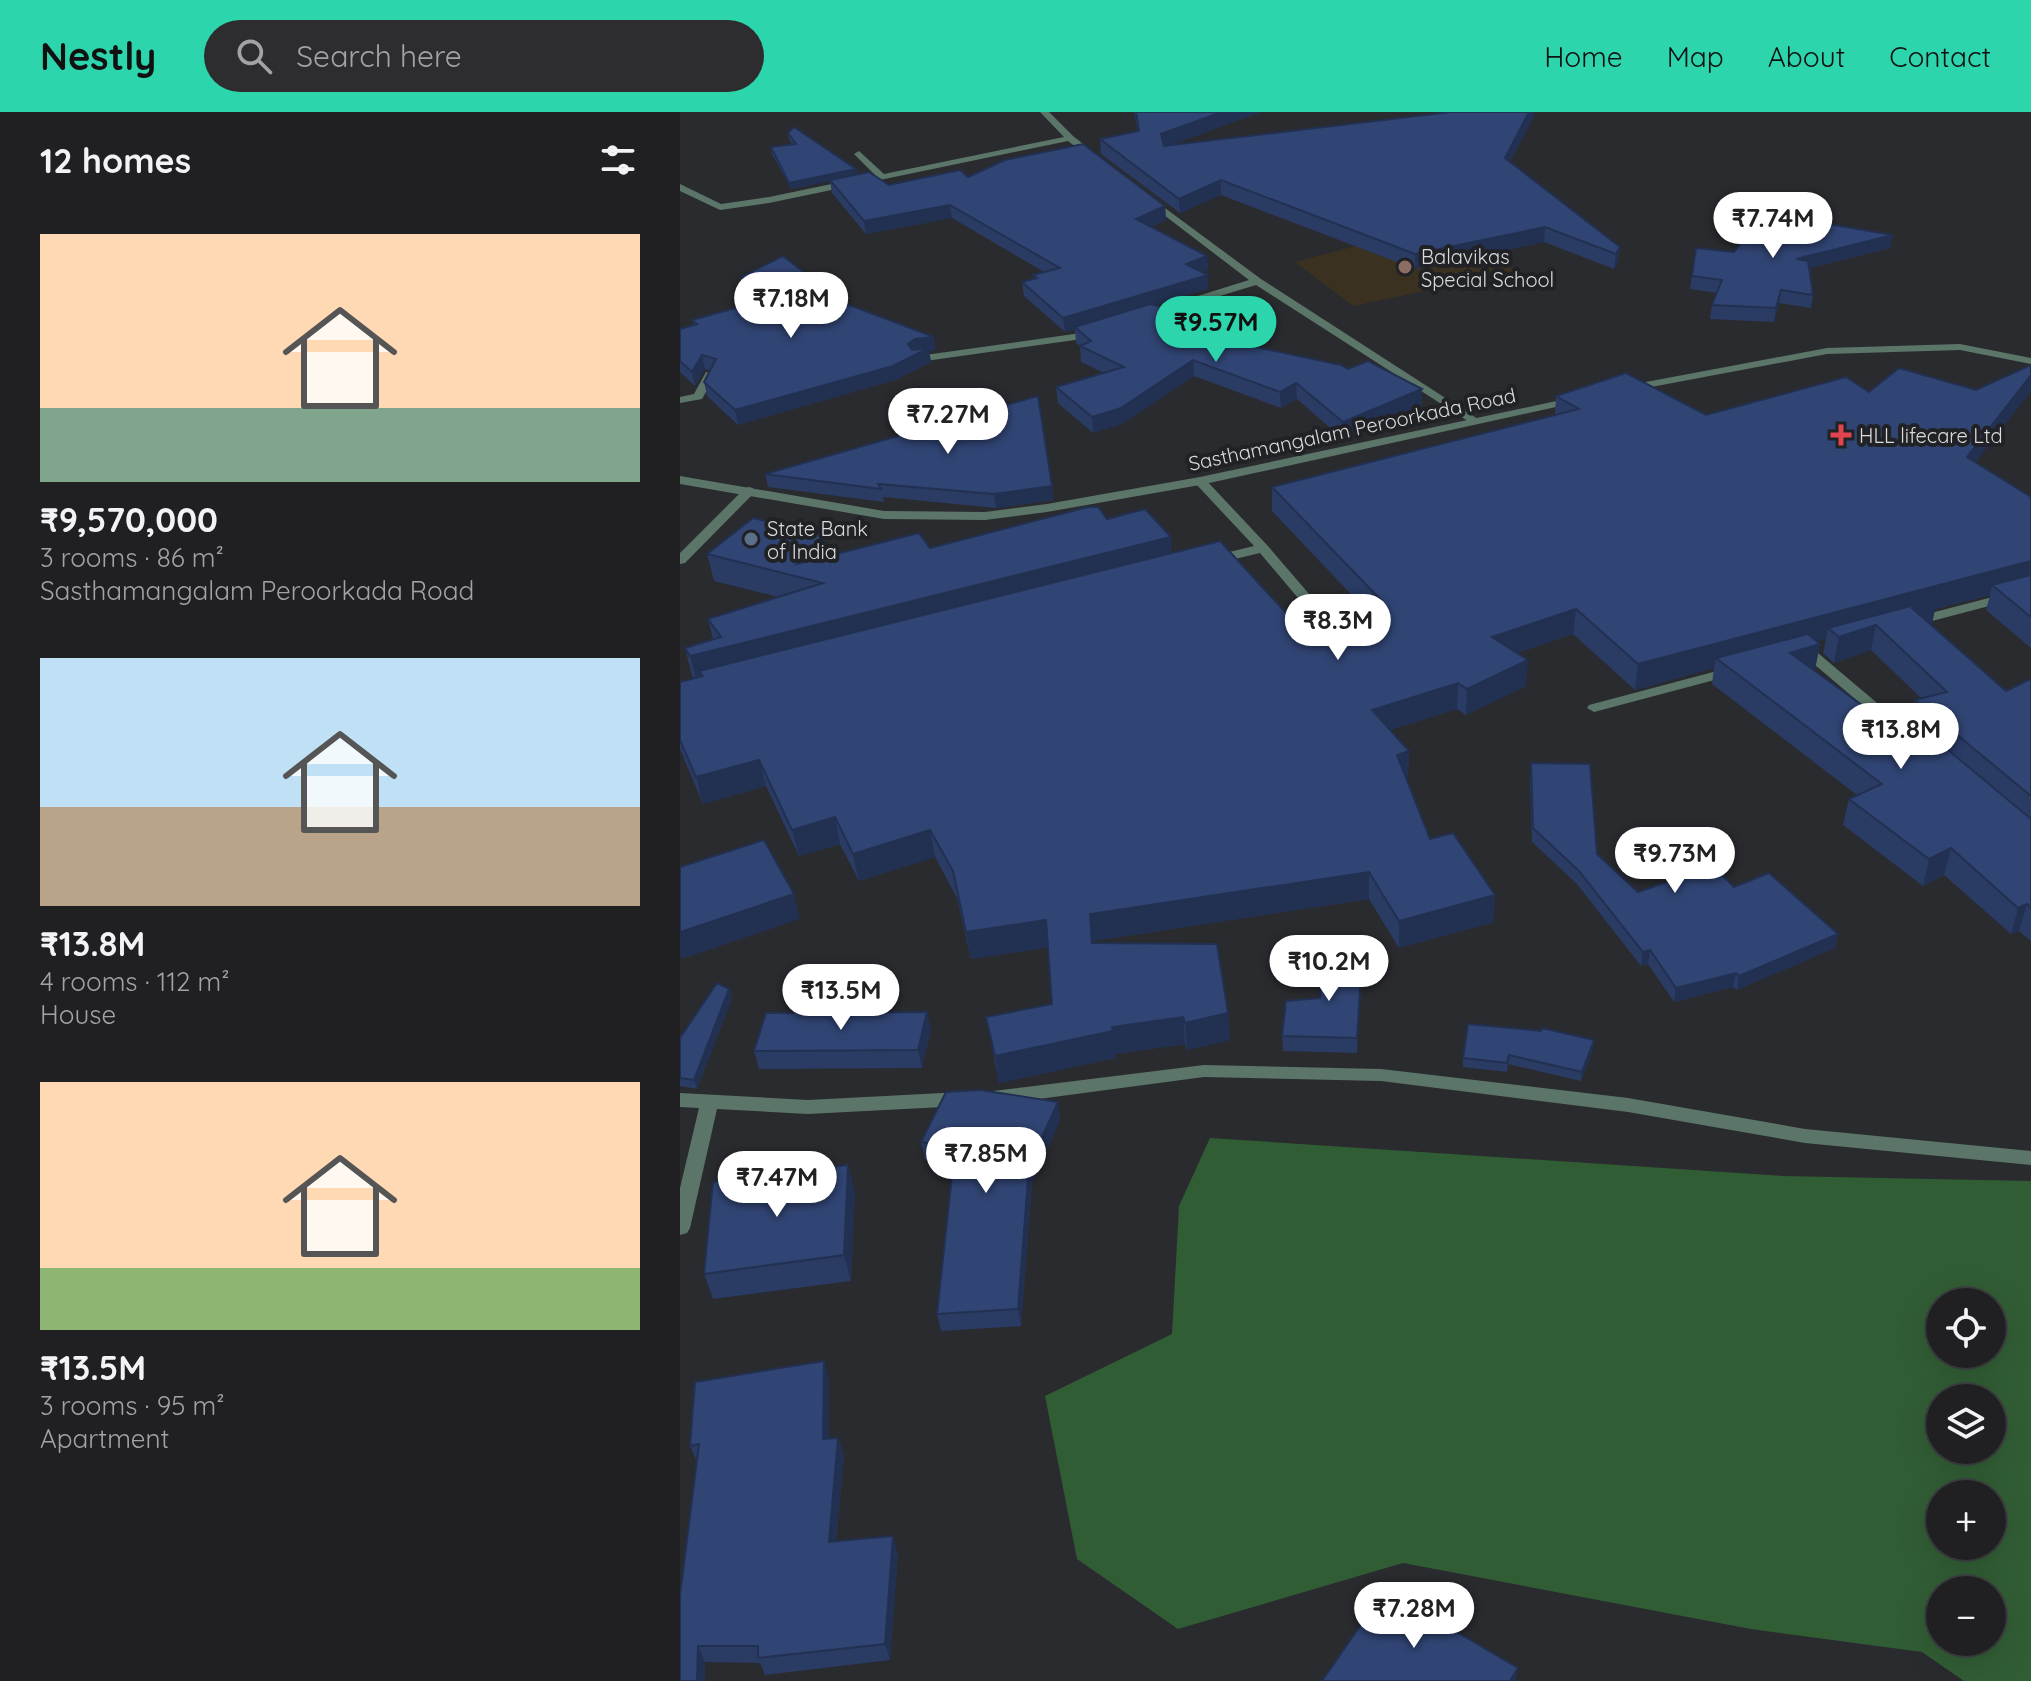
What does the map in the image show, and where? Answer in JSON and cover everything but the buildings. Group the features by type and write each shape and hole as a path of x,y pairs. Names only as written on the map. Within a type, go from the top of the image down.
{"street":[{"path":"1044,112 1103,164"},
{"path":"681,188 720,207 769,200 1070,138"},
{"path":"859,154 882,177"},
{"path":"1137,190 1257,281 1475,421"},
{"path":"1134,319 1257,281"},
{"path":"918,359 1075,337 1105,328"},
{"path":"1616,391 1827,351 1960,347 2031,361"},
{"path":"680,400 698,397 710,374"},
{"name":"Sasthamangalam Peroorkada Road","path":"680,480 884,515 985,516 1200,481 1588,397"},
{"path":"1200,481 1263,548 1341,640"},
{"path":"680,560 749,491"},
{"path":"1202,563 1263,548"},
{"path":"1897,627 2031,591"},
{"path":"1807,651 1901,731"},
{"path":"1594,708 1746,667"},
{"path":"680,1100 808,1107 996,1097 1204,1071 1381,1075 1628,1105 1805,1136 2031,1158"},
{"path":"680,1228 710,1101"}],"shaded area":[{"name":"Balavikas Special School","path":"1448,222 1516,272 1353,306 1295,262"}],"green space":[{"path":"1210,1138 1782,1176 2031,1181 2031,1681 1964,1681 1928,1656 2006,1656 2006,1576 1926,1576 1926,1655 1751,1629 1403,1563 1178,1629 1077,1559 1045,1396 1172,1334 1179,1206"}],"place":[{"name":"Balavikas Special School","path":"1405,267"},
{"name":"HLL lifecare Ltd","path":"1841,435"},
{"name":"State Bank of India","path":"751,539"}]}
